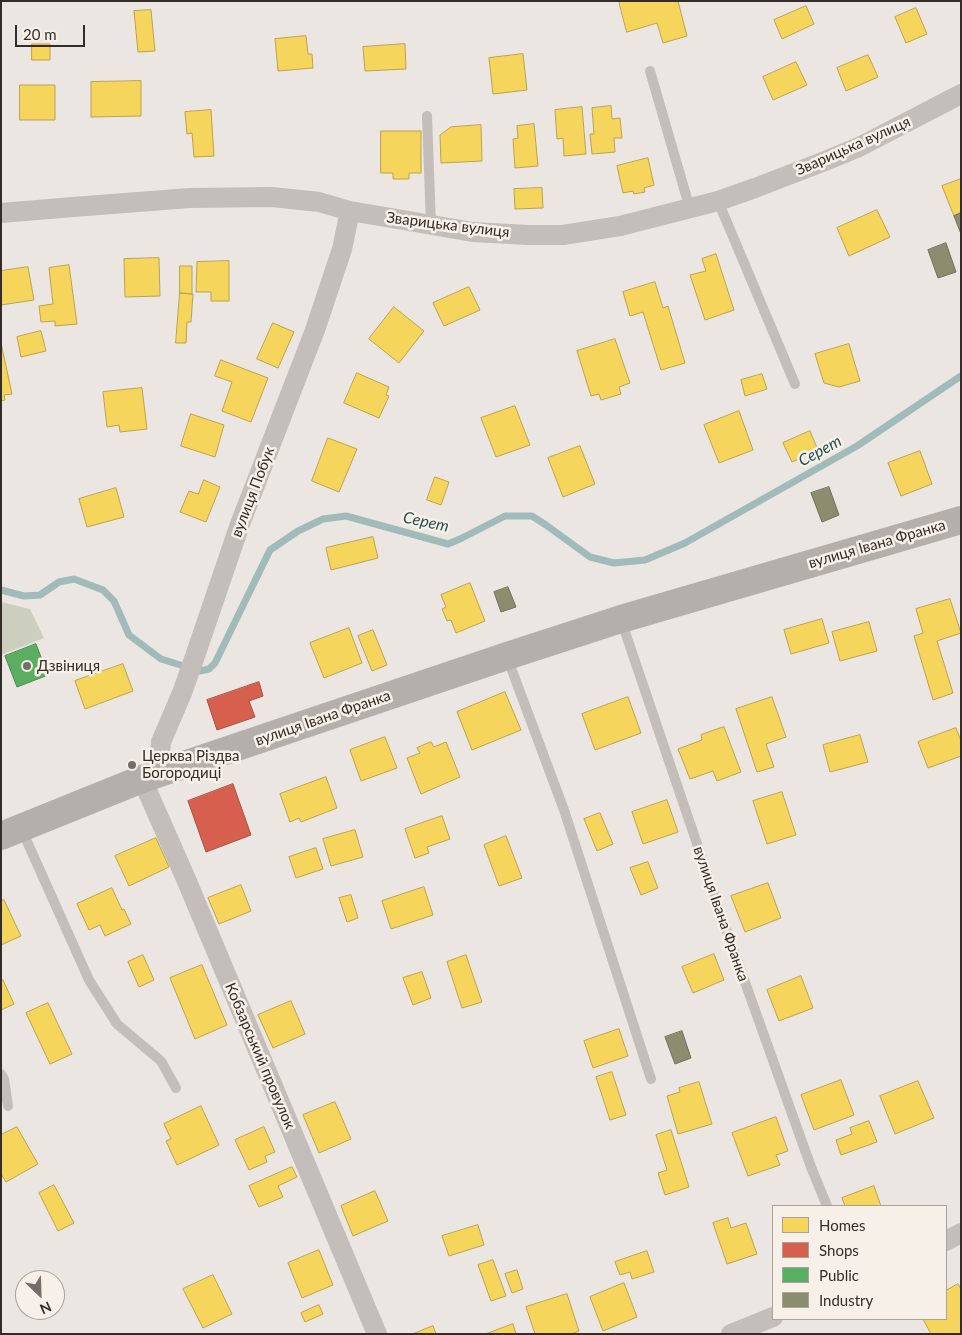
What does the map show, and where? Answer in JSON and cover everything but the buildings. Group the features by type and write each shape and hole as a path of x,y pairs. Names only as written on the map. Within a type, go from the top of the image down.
{"main road":[{"name":"вулиця Івана Франка","path":"11,832 154,775 507,656 621,619 961,520"}],"street":[{"name":"Зварицька вулиця","path":"1,213 190,198 272,196 319,202 350,212 474,232 564,235 620,226 718,201 859,147 961,94"},
{"name":"вулиця Побук","path":"154,775 160,756 161,742 194,659 240,524 315,330 342,249 350,212"},
{"name":"Кобзарський провулок","path":"154,775 186,879 376,1334"},
{"path":"947,1240 961,1233"},
{"path":"731,1334 772,1316"}],"lane":[{"path":"650,71 690,209"},
{"path":"427,116 431,225"},
{"path":"718,201 795,384"},
{"name":"вулиця Івана Франка","path":"621,619 725,926 811,1167 827,1205"},
{"path":"507,656 564,810 651,1080"},
{"path":"11,832 89,980 118,1024 161,1061 176,1088"},
{"path":"1,1074 4,1079 8,1106"}],"green space":[{"path":"1,602 30,609 44,638 1,655"}],"waterway":[{"name":"Серет","path":"1,590 24,596 40,595 59,582 74,579 103,590 114,601 129,635 161,659 200,671 209,669 215,663 270,550 298,531 323,519 346,516 448,544 505,516 532,516 590,557 614,563 645,560 685,543 857,446 961,376"}],"place":[{"name":"Дзвіниця","path":"27,666"},
{"name":"Церква Різдва Богородиці","path":"132,765"}]}
